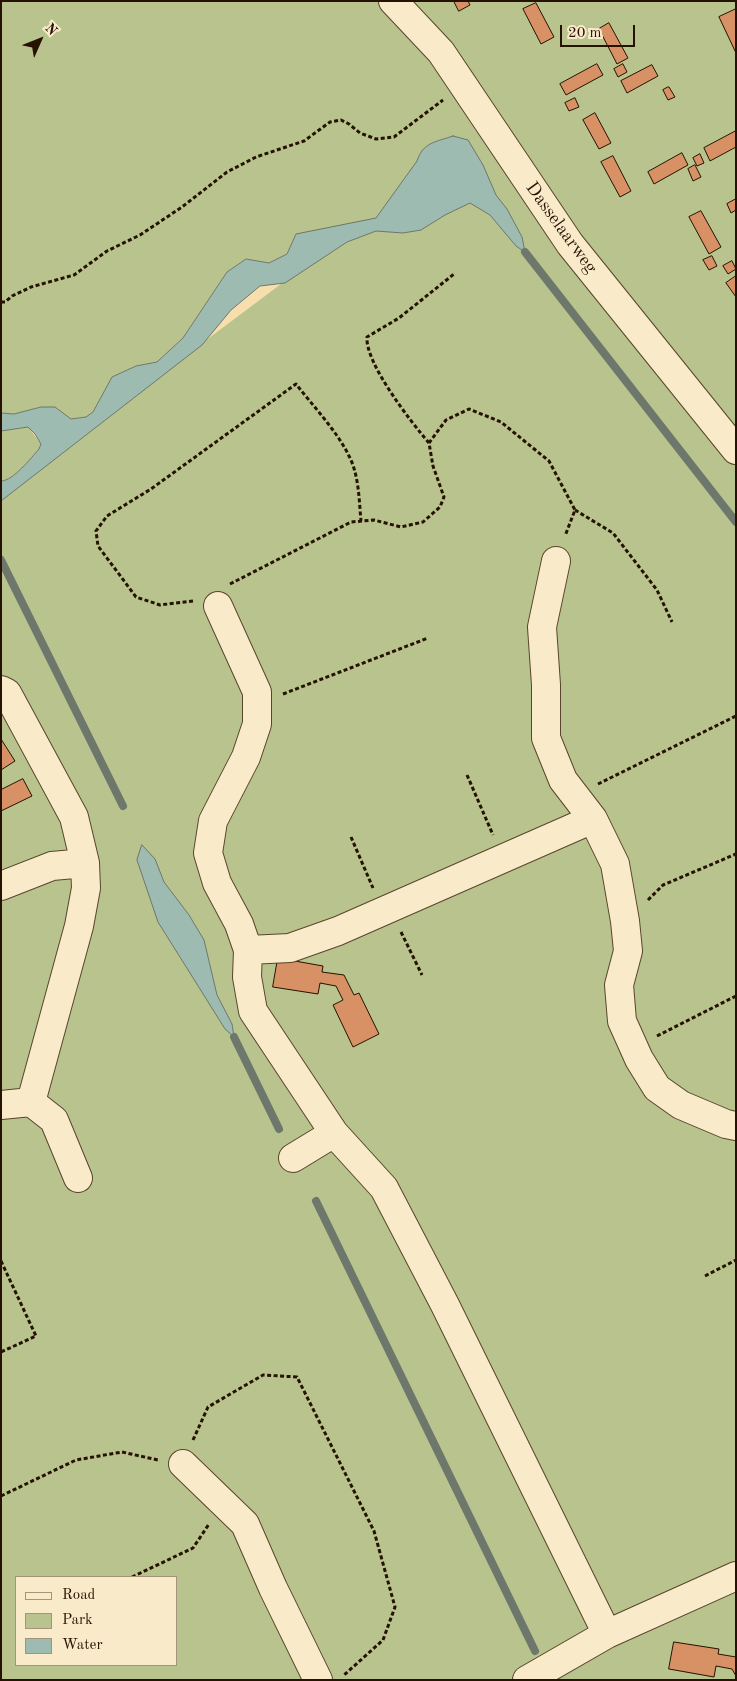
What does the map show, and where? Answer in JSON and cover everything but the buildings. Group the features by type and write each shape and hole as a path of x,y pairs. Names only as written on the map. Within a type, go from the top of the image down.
{"street":[{"name":"Dasselaarweg","path":"393,1 441,52 570,244 736,450"},
{"path":"556,561 542,627 546,685 546,738 564,780 593,819 615,864 628,951 619,985 622,1021 634,1048 657,1088 681,1104 726,1124 736,1126"},
{"path":"214,600 257,692 257,724 246,757 213,821 208,853 218,883 239,924 248,950 247,977 253,1010 334,1133 384,1188 445,1305 607,1634"},
{"path":"1,690 7,694 74,816 85,863 86,888 79,926 31,1102"},
{"path":"248,950 290,948 338,931 593,819"},
{"path":"1,886 52,866 85,863"},
{"path":"1,1105 31,1102 54,1120 78,1178"},
{"path":"293,1158 334,1133"},
{"path":"183,1464 245,1524 272,1588 318,1680"},
{"path":"526,1680 607,1634 736,1576"}],"path":[{"path":"1,302 5,302 31,286 74,275 107,251 140,235 182,208 227,172 256,157 304,141 330,122 341,120 350,124 360,133 376,139 394,136 463,84"},
{"path":"361,521 357,487 350,457 296,384 151,489 107,516 96,531 98,546 136,597 160,605 214,600 351,522 374,520 401,527 423,522 440,507 444,497 433,466 429,443 390,392 366,346 367,337 399,318 454,274"},
{"path":"429,443 446,420 469,410 502,422 549,461 575,510 613,533 657,590 672,622"},
{"path":"556,561 575,510"},
{"path":"257,704 428,638"},
{"path":"575,796 736,716"},
{"path":"467,775 502,859"},
{"path":"351,837 386,910 422,975"},
{"path":"625,921 663,885 736,854"},
{"path":"634,1048 736,996"},
{"path":"705,1276 736,1260"},
{"path":"1,1261 36,1336 1,1352"},
{"path":"1,1496 76,1460 122,1452 183,1464 208,1407 263,1375 297,1377 374,1531 395,1607 383,1640 339,1680"},
{"path":"134,1576 193,1548 224,1503"}],"green space":[{"path":"1,1 736,1 736,1680 1,1680 1,494 349,233 296,234 287,254 269,263 246,259 227,272 183,338 157,362 136,366 112,377 93,412 86,417 70,419 55,407 41,407 14,414 1,413"},
{"path":"28,427 41,444 39,449 16,473 1,481 1,431"}],"water":[{"path":"453,136 468,140 483,165 496,195 507,209 522,237 525,252 516,246 490,215 470,203 445,215 421,230 403,233 376,231 347,242 285,283 260,286 231,310 202,345 1,501 1,481 11,477 22,468 39,449 41,444 28,427 1,431 1,413 14,414 41,407 55,407 71,419 86,417 93,412 112,377 136,366 157,362 183,338 227,272 246,259 269,263 287,254 296,234 376,218 423,150 431,144"},
{"path":"142,845 155,859 164,882 189,915 204,940 217,995 232,1024 234,1037 225,1029 158,922 137,860"}],"waterway":[{"path":"525,252 736,522"},
{"path":"1,560 123,806"},
{"path":"234,1037 279,1129"},
{"path":"316,1201 535,1651"}]}
